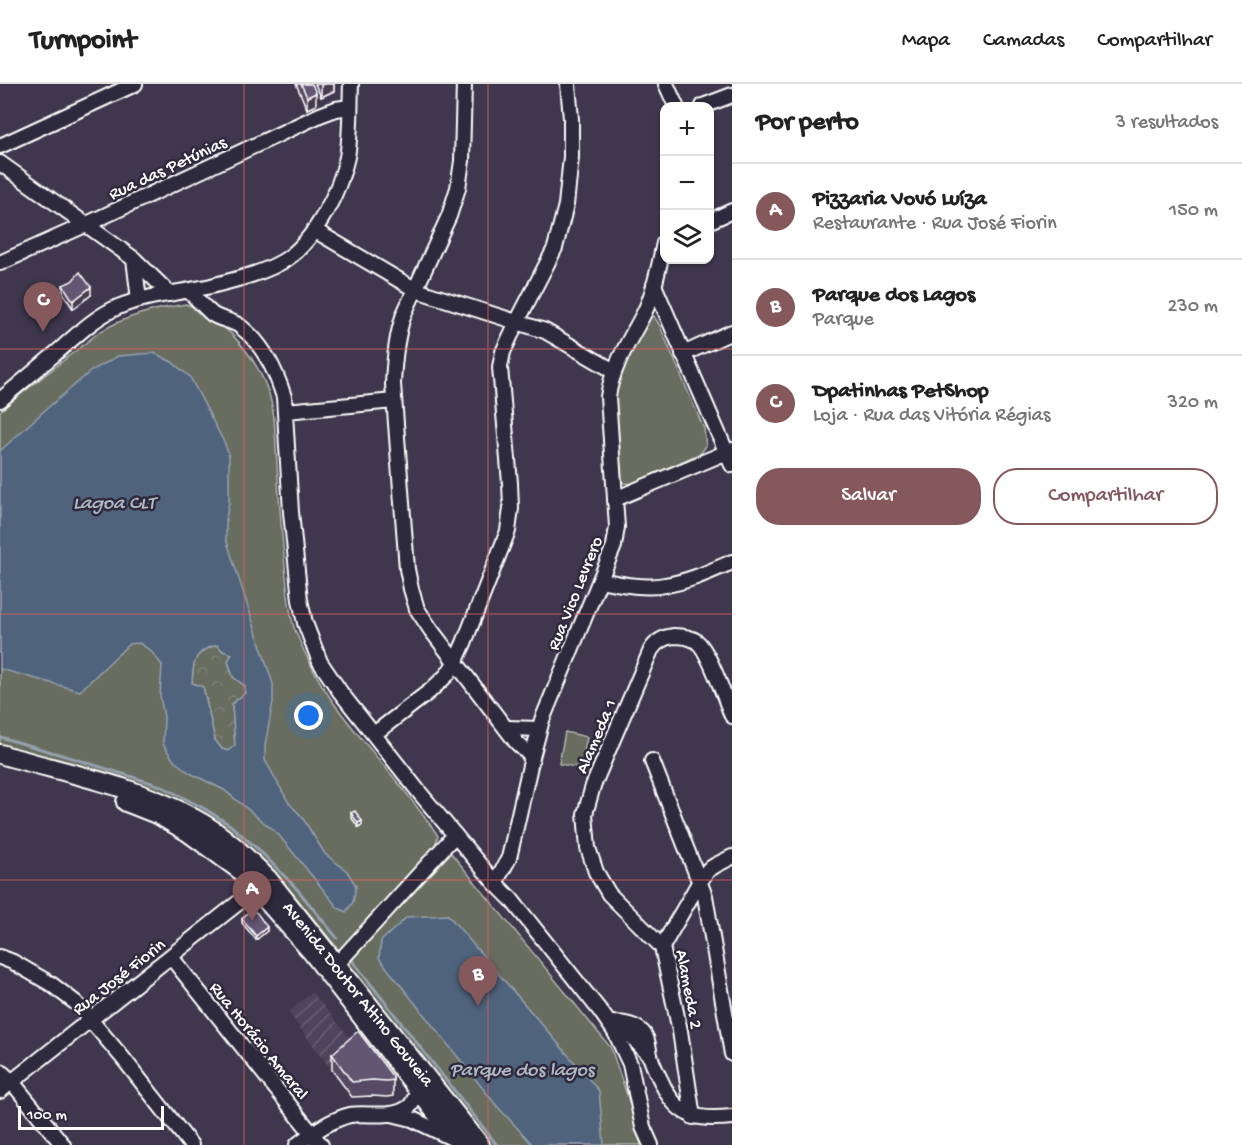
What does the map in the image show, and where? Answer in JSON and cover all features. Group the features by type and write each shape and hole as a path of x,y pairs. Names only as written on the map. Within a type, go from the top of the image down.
{"main road":[{"name":"Avenida Doutor Altino Gouveia","path":"0,754 133,791 195,819 232,843 418,1090 467,1140"},
{"name":"Avenida Doutor Altino Gouveia","path":"0,766 126,802 159,815 262,883 337,964 467,1140"}],"street":[{"path":"0,146 135,84"},
{"path":"0,400 94,320 115,309 139,300 212,286 266,270 288,258 314,230 343,172 347,154 351,84"},
{"path":"464,84 462,161 458,188 449,216 398,331 393,374 406,569 417,609 430,630 517,743 532,757"},
{"path":"374,734 430,691 447,675 455,663 508,531 511,508 500,367 503,352 555,248 566,205 571,157 568,84"},
{"path":"666,84 674,102"},
{"path":"713,102 732,94"},
{"name":"Rua das Petúnias","path":"0,263 320,115 350,106"},
{"path":"0,163 134,259 170,294"},
{"path":"714,219 732,212"},
{"path":"314,230 416,290 545,331 614,371"},
{"path":"134,259 139,300"},
{"name":"Rua Vico Levrero","path":"495,883 509,858 539,729 614,546 616,537 615,499 608,397 610,382 646,308 660,260"},
{"path":"654,285 683,354 729,451 732,465"},
{"path":"212,286 213,315"},
{"path":"189,291 213,315 240,326 268,358 279,381 284,397 291,512 300,600 305,623 320,662 340,693 455,835 511,899 612,1027 630,1064 644,1127 651,1145"},
{"path":"683,354 732,332"},
{"path":"0,390 19,384"},
{"path":"285,411 394,401"},
{"path":"615,499 729,451"},
{"path":"600,580 627,585 666,585 732,562"},
{"name":"Alameda 1","path":"662,947 609,894 596,872 588,848 585,814 594,786 651,650 659,641 671,636 684,636 698,641 705,651 732,716"},
{"path":"506,728 539,729"},
{"path":"652,761 705,896 732,1054"},
{"path":"312,952 327,964 332,966 337,964 455,835"},
{"name":"Alameda 2","path":"693,1117 680,1031 662,947 708,870 732,857"},
{"name":"Rua José Fiorin","path":"0,1091 262,883"},
{"path":"0,957 51,984 76,1003 191,1145"},
{"name":"Rua Horácio Amaral","path":"171,957 321,1145"},
{"path":"612,1027 624,1023 644,1033 649,1044 650,1056 668,1096 677,1107 693,1117 732,1117"},
{"path":"0,1071 12,1082 63,1145"},
{"path":"392,1114 411,1106 418,1090"},
{"path":"297,1145 332,1121 351,1115 392,1114 412,1119 467,1140"}],"shaded area":[{"path":"312,992 356,1045 330,1068 288,1012"}],"green space":[{"path":"186,304 213,318 236,339 255,364 268,391 275,426 281,520 291,617 307,658 333,702 438,836 435,845 339,950 293,894 249,848 211,819 159,791 0,744 0,411 108,327 140,314"},
{"path":"649,316 654,316 659,324 704,429 706,446 701,453 631,484 619,479 612,417 616,375"},
{"path":"217,645 223,651 232,654 228,661 233,677 245,686 245,693 232,704 235,745 228,751 222,749 215,740 203,687 192,683 196,658 203,651"},
{"path":"565,732 587,737 581,768 559,764"},
{"name":"Parque dos lagos","path":"451,853 611,1048 644,1145 489,1145 346,965"}],"water":[{"name":"Lagoa CLT","path":"154,353 172,362 190,377 225,444 229,456 226,539 273,684 273,702 265,745 265,760 289,803 302,817 325,854 347,871 356,886 353,902 346,912 338,908 278,834 224,790 190,773 174,761 163,744 164,717 160,696 162,665 150,650 139,643 129,644 80,691 0,669 0,451 91,371 118,356","holes":["217,645 223,651 232,654 228,661 233,677 245,686 245,693 232,704 235,745 228,751 222,749 215,740 203,687 192,683 194,663 199,654"]},
{"name":"Parque dos lagos","path":"448,915 599,1091 604,1145 533,1145 496,1105 379,958 381,941 407,917"}],"building":[{"path":"301,84 312,84 316,93 307,97"},
{"path":"80,272 91,287 73,301 63,285 72,281"},
{"path":"355,811 362,821 358,823 351,813"},
{"path":"253,911 267,927 256,936 242,919 248,912"},
{"path":"358,1031 393,1080 352,1082 332,1054"}],"waterway":[{"path":"0,737 161,786 205,809 230,825 259,850 297,889 337,938"},
{"path":"351,959 497,1145"}],"place":[{"name":"Dpatinhas PetShop","path":"43,332"},
{"name":"Pizzaria Vovó Luíza","path":"252,921"},
{"name":"Parque dos Lagos","path":"478,1006"}]}
